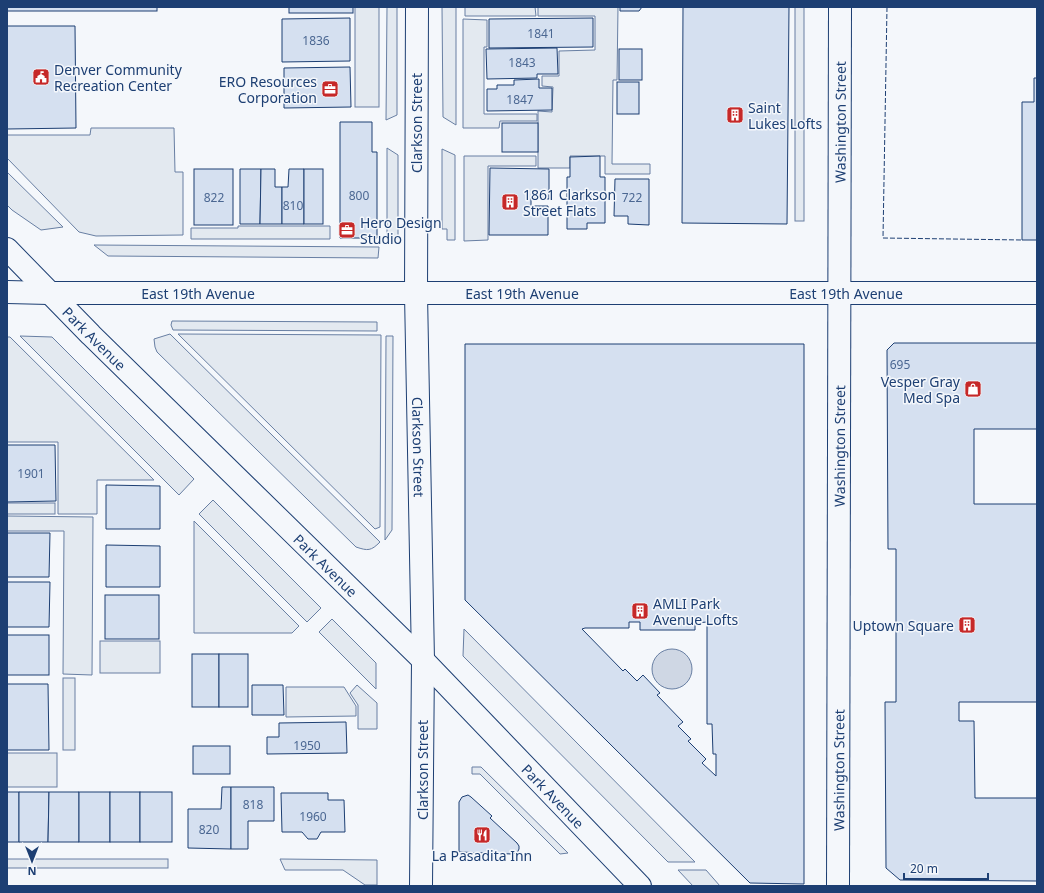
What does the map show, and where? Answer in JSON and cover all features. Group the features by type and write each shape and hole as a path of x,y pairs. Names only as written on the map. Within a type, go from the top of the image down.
{"street":[{"name":"Clarkson Street","path":"417,7 416,294 423,660 421,886"},
{"name":"Washington Street","path":"838,886 840,7"},
{"name":"Park Avenue","path":"7,249 91,335 423,660 640,886"},
{"name":"East 19th Avenue","path":"7,292 416,294 1037,293"}],"shaded area":[{"path":"355,7 379,7 379,107 355,107"},
{"path":"387,7 397,7 397,115 386,120"},
{"path":"442,7 456,7 456,125 443,117"},
{"path":"465,7 535,7 536,16 465,16"},
{"path":"538,7 618,7 617,80 613,80 612,164 650,164 650,174 605,174 605,156 570,156 570,168 538,168 538,111 552,112 553,87 542,86 542,76 559,76 559,51 595,50 595,16 538,16"},
{"path":"795,7 804,7 804,221 795,221"},
{"path":"463,19 487,20 487,47 484,47 484,114 537,114 537,121 500,121 499,128 463,128"},
{"path":"91,128 174,128 175,172 183,172 183,235 96,236 79,232 7,158 7,135 90,135"},
{"path":"387,148 398,155 398,238 387,238"},
{"path":"442,149 455,155 455,240 447,240 447,229 442,229"},
{"path":"464,156 536,156 536,166 488,166 488,240 464,241"},
{"path":"7,172 63,227 41,230 12,210 7,205"},
{"path":"238,226 330,226 330,239 191,239 191,228 238,228"},
{"path":"94,245 379,247 378,258 108,256"},
{"path":"172,321 377,322 377,331 173,330 171,325"},
{"path":"170,334 380,542 369,549 356,547 157,352 154,339"},
{"path":"178,334 381,335 380,527 375,529"},
{"path":"20,336 52,337 194,479 179,495"},
{"path":"386,336 393,336 392,530 385,540"},
{"path":"7,337 10,337 154,480 97,480 97,514 58,514 58,442 7,442"},
{"path":"213,500 321,608 307,622 199,514"},
{"path":"7,503 55,503 55,514 7,514"},
{"path":"7,516 93,517 92,675 63,674 64,531 7,531"},
{"path":"194,521 299,626 292,633 194,633"},
{"path":"332,619 376,663 376,689 319,632"},
{"path":"464,629 695,862 668,862 463,656"},
{"path":"100,641 160,641 160,673 100,673"},
{"path":"676,649 683,652 689,658 692,669 691,677 683,686 676,689 668,689 661,686 653,677 652,665 655,658 664,650"},
{"path":"63,678 75,678 75,750 63,750"},
{"path":"357,685 377,703 377,729 358,729 358,705 350,693"},
{"path":"286,687 344,687 356,706 356,716 286,717"},
{"path":"7,753 57,753 57,787 7,787"},
{"path":"472,767 481,767 568,853 560,854 480,774 472,774"},
{"path":"7,859 168,859 168,868 7,868"},
{"path":"280,859 377,860 377,885 365,885 343,870 285,870"},
{"path":"678,870 706,870 720,886 693,886"}],"building":[{"path":"7,7 157,7 157,11 7,11"},
{"path":"289,7 353,7 353,13 289,13"},
{"path":"620,7 642,7 639,11 620,11"},
{"name":"Saint Lukes Lofts","path":"683,7 789,7 787,224 682,223"},
{"path":"350,18 350,61 282,62 282,19"},
{"path":"593,18 593,47 489,48 489,19"},
{"name":"Denver Community Recreation Center","path":"7,26 75,26 76,128 7,129"},
{"path":"557,48 558,74 537,74 537,78 487,79 486,49"},
{"path":"619,49 642,49 642,80 619,80"},
{"path":"350,67 351,107 284,108 284,68"},
{"path":"1034,78 1037,78 1037,240 1022,240 1022,102 1034,102"},
{"path":"539,79 539,88 552,88 552,110 487,111 487,89 497,89 497,85 514,85 514,80"},
{"path":"617,82 639,82 639,114 617,114"},
{"path":"340,122 372,122 372,152 377,152 377,238 340,238"},
{"path":"502,123 538,123 538,152 502,152"},
{"path":"600,156 600,177 605,177 605,223 587,223 587,229 567,229 567,177 570,177 570,157"},
{"name":"1861 Clarkson Street Flats","path":"490,168 549,169 549,199 531,198 531,206 548,206 548,235 489,235"},
{"path":"194,169 233,169 233,225 194,225"},
{"path":"240,169 261,169 260,224 240,224"},
{"path":"261,169 275,169 275,187 282,187 282,224 260,224"},
{"path":"289,169 304,169 304,224 282,224 282,187 288,187"},
{"path":"304,169 323,169 323,224 304,224"},
{"path":"615,179 649,179 649,225 628,224 628,216 614,216"},
{"name":"Uptown Square","path":"894,343 1037,343 1037,429 974,429 974,504 1037,504 1037,702 959,702 959,721 974,721 975,798 1037,798 1037,881 900,880 886,868 885,702 896,702 896,549 888,549 887,350"},
{"name":"AMLI Park Avenue Lofts","path":"465,344 804,344 804,884 750,883 465,600","holes":["629,622 640,622 640,630 695,630 695,623 707,622 707,724 712,724 713,754 716,754 716,776 702,763 706,759 688,741 691,739 678,726 683,722 657,695 660,693 643,675 637,681 625,669 623,671 582,629 629,628"]},
{"path":"7,445 55,445 56,501 7,502"},
{"path":"106,485 160,486 160,529 106,529"},
{"path":"7,533 50,533 49,577 7,577"},
{"path":"106,545 160,546 160,587 106,587"},
{"path":"7,582 50,582 49,627 7,627"},
{"path":"105,595 159,595 159,639 105,639"},
{"path":"7,635 49,635 49,675 7,675"},
{"path":"192,654 219,654 219,707 192,707"},
{"path":"219,654 248,654 248,707 219,707"},
{"path":"7,684 48,684 49,750 7,750"},
{"path":"252,685 283,685 284,715 252,715"},
{"path":"346,722 347,753 267,754 267,737 279,737 279,723"},
{"path":"193,746 230,746 230,774 193,774"},
{"path":"222,787 231,787 231,849 188,848 188,809 221,809"},
{"path":"231,787 274,787 274,821 248,821 248,849 231,849"},
{"path":"7,792 19,792 19,842 7,842"},
{"path":"19,792 49,792 48,842 19,842"},
{"path":"49,792 79,792 79,842 48,842"},
{"path":"79,792 110,792 110,842 79,842"},
{"path":"110,792 140,792 140,842 110,842"},
{"path":"140,792 172,792 172,842 140,842"},
{"path":"281,793 328,793 328,800 344,800 345,832 321,832 317,839 308,839 302,832 282,832"},
{"path":"468,795 492,816 490,818 517,843 519,849 517,853 459,852 459,802 462,797"}],"fence":[{"path":"887,7 883,238 1022,240"}],"place":[{"name":"Denver Community Recreation Center","path":"41,77"},
{"name":"ERO Resources Corporation","path":"330,89"},
{"name":"Saint Lukes Lofts","path":"735,115"},
{"name":"1861 Clarkson Street Flats","path":"510,202"},
{"name":"Hero Design Studio","path":"347,230"},
{"name":"Vesper Gray Med Spa","path":"973,389"},
{"name":"AMLI Park Avenue Lofts","path":"640,611"},
{"name":"Uptown Square","path":"967,625"},
{"name":"La Pasadita Inn","path":"482,835"}]}
